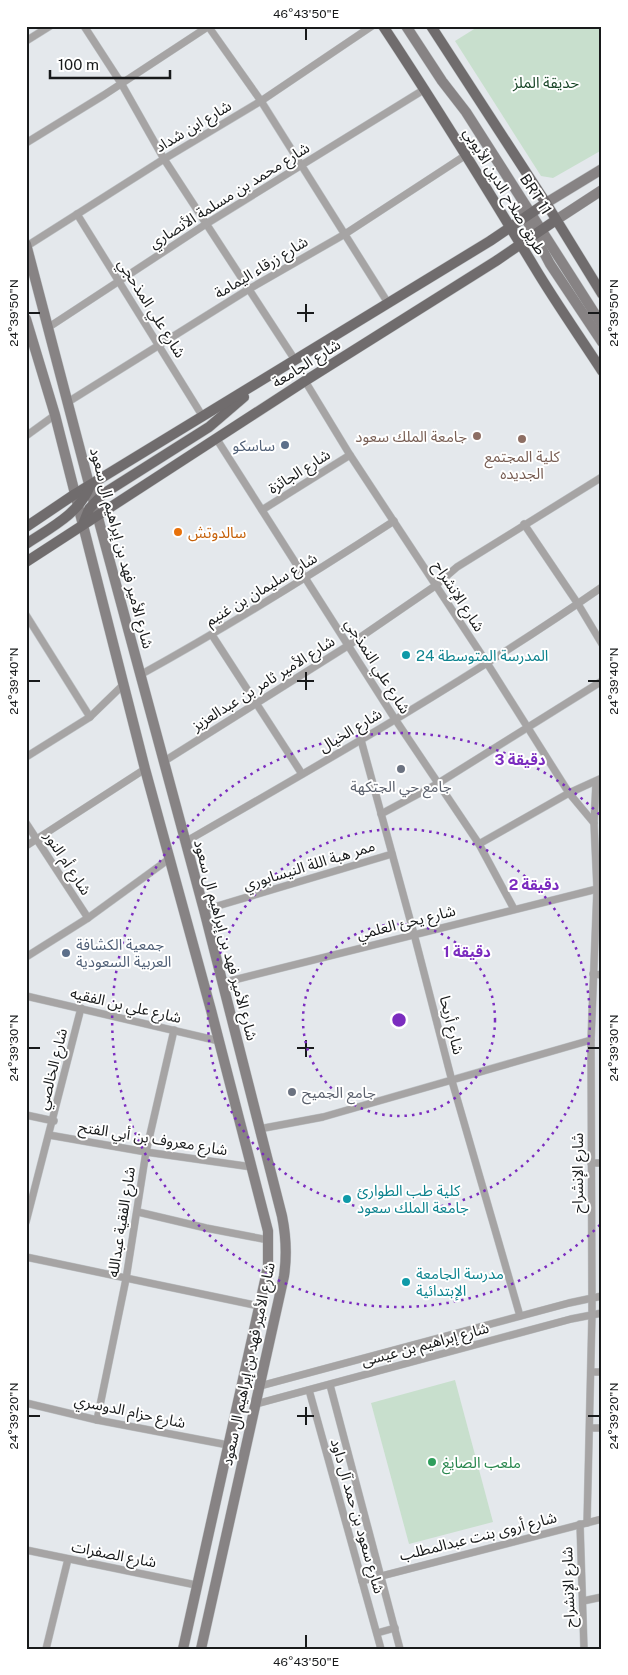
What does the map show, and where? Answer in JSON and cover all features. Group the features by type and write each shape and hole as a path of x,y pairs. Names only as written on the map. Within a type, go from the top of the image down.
{"main road":[{"name":"طريق صلاح الدين الأيوبي","path":"383,26 425,89 535,268 602,371"},
{"name":"BRT 11","path":"406,26 529,215 571,296 602,342"},
{"name":"طريق صلاح الدين الأيوبي","path":"431,26 546,203 602,294"},
{"path":"546,203 602,169"},
{"name":"شارع الجامعة","path":"26,562 602,190"},
{"name":"شارع الجامعة","path":"26,527 75,494 388,303 546,203"},
{"name":"BRT 11","path":"538,232 602,325"},
{"name":"شارع الأمير فهد بن إبراهيم ال سعود","path":"27,245 97,515 204,910 282,1216 286,1246 284,1276 201,1649"},
{"name":"شارع الأمير فهد بن إبراهيم ال سعود","path":"26,319 29,338 55,415 145,769 219,1041 268,1231 268,1267 196,1584 184,1649"},
{"path":"83,524 94,503 103,494 209,427 228,412 253,386"},
{"path":"26,544 67,516 78,506 90,486"}],"street":[{"path":"26,41 50,26"},
{"path":"84,26 121,83 164,159 295,360"},
{"path":"26,143 104,95 209,26 261,101 388,303"},
{"name":"شارع ابن شداد","path":"27,245 261,101 372,26"},
{"name":"شارع محمد بن مسلمة الأنصاري","path":"49,327 206,224 425,89"},
{"name":"شارع زرقاء اليمامة","path":"68,402 249,289 345,234 466,154"},
{"name":"شارع علي المذحجي","path":"77,214 203,417"},
{"name":"شارع الإنشراح","path":"305,381 350,455 569,793 594,823"},
{"path":"26,436 55,415"},
{"name":"شارع علي النمذجي","path":"216,438 437,784 479,844 514,909"},
{"name":"شارع الجائزة","path":"262,510 350,455"},
{"name":"شارع الأمير ثامر بن عبدالعزيز","path":"163,762 349,645 435,586 457,567 602,477"},
{"name":"شارع سليمان بن غنيم","path":"140,675 212,635 306,578 394,521"},
{"path":"524,524 578,604 602,644"},
{"name":"شارع الخيال","path":"185,842 361,740 486,663 602,587"},
{"path":"26,615 90,717"},
{"path":"212,635 302,774"},
{"path":"381,814 437,784 602,681"},
{"path":"26,757 90,717 124,684"},
{"name":"شارع أريحا","path":"361,740 452,1081 520,1316"},
{"path":"26,846 145,769"},
{"path":"479,844 569,793 599,780"},
{"name":"شارع الإنشراح","path":"584,1649 584,1524 590,1428 592,1314 592,1040 597,889 594,823 599,780"},
{"name":"شارع أم النور","path":"26,823 88,918"},
{"name":"ممر هبة اللة النيسابوري","path":"204,910 392,854"},
{"path":"26,957 88,918 169,859"},
{"name":"شارع يحئ العلمي","path":"222,983 597,889"},
{"path":"593,974 602,975"},
{"name":"شارع علي بن الفقيه","path":"26,996 219,1041"},
{"name":"شارع الخالصي","path":"26,1222 82,1008"},
{"name":"شارع الفقية عبدالله","path":"97,1420 126,1280 146,1152 174,1030"},
{"path":"259,1129 323,1118 592,1040"},
{"path":"26,1115 54,1120"},
{"name":"شارع معروف بن أبي الفتح","path":"49,1135 146,1152 252,1166"},
{"path":"591,1163 602,1163"},
{"path":"138,1212 268,1240"},
{"path":"26,1257 126,1280 259,1306"},
{"path":"260,1386 520,1316 602,1296"},
{"name":"شارع إبراهيم بن عيسى","path":"256,1404 592,1314 602,1313"},
{"path":"590,1372 602,1372"},
{"path":"330,1384 400,1649"},
{"name":"شارع سعود بن حمد آل داود","path":"309,1390 381,1649"},
{"name":"شارع حزام الدوسري","path":"26,1403 97,1420 228,1445"},
{"path":"590,1428 602,1428"},
{"name":"شارع أروى بنت عبدالمطلب","path":"362,1580 602,1519"},
{"name":"شارع الصفرات","path":"26,1550 196,1584"},
{"path":"46,1649 68,1559"},
{"path":"583,1600 602,1596"},
{"path":"377,1633 395,1628"}],"green space":[{"name":"حديقة الملز","path":"479,26 602,26 602,150 553,178 541,176 455,41"},
{"name":"ملعب الصايغ","path":"455,1380 493,1522 409,1544 371,1403"}],"place":[{"name":"جامعة الملك سعود","path":"477,436"},
{"name":"كلية المجتمع الجديده","path":"522,439"},
{"name":"ساسكو","path":"285,445"},
{"name":"سالدوتش","path":"178,532"},
{"name":"المدرسة المتوسطة 24","path":"406,655"},
{"name":"جامع حي الجتكهة","path":"401,769"},
{"name":"جمعية الكشافة العربية السعودية","path":"66,953"},
{"name":"جامع الجميح","path":"292,1092"},
{"name":"كلية طب الطوارئ جامعة الملك سعود","path":"347,1199"},
{"name":"مدرسة الجامعة الإبتدائية","path":"406,1282"},
{"name":"ملعب الصايغ","path":"432,1462"}]}
